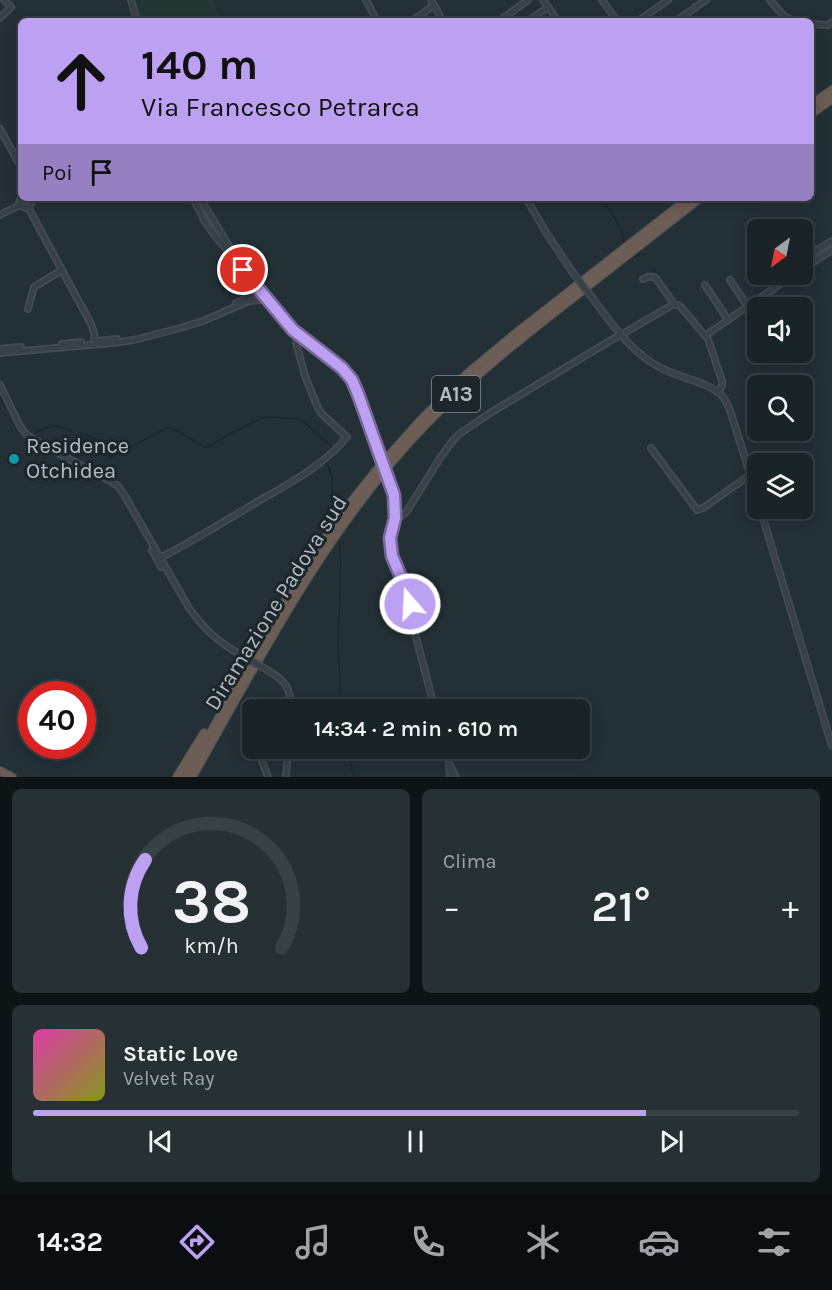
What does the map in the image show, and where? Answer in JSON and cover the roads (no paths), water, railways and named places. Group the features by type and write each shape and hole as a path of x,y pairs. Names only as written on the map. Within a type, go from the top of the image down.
{"highway":[{"path":"814,103 832,90"},
{"path":"814,112 832,99"},
{"name":"Diramazione Padova sud","path":"186,777 238,682 301,575 344,511 380,467 420,421 468,373 685,201"},
{"name":"Diramazione Padova sud","path":"192,777 268,643 327,546 385,470 426,423 472,379 519,339 696,201"},
{"path":"177,777 238,682"},
{"path":"0,771 12,777"}],"street":[{"path":"0,18 11,7 4,0"},
{"path":"131,0 135,18"},
{"path":"366,0 375,18"},
{"path":"503,18 528,0"},
{"path":"543,0 556,18"},
{"path":"602,0 614,18"},
{"path":"642,18 668,0"},
{"path":"680,18 706,0"},
{"path":"770,0 788,18"},
{"path":"415,18 432,2 441,18"},
{"path":"533,18 548,8"},
{"path":"814,24 831,25"},
{"path":"0,129 18,161"},
{"path":"19,201 20,205"},
{"path":"28,207 30,201"},
{"path":"195,201 209,227 288,325 298,336 334,361 347,374 358,394 395,502 395,518 390,538 392,556 407,591 412,621 432,699"},
{"path":"202,201 230,246 232,257"},
{"path":"528,201 573,273 632,347 662,369 714,389 725,399 747,465"},
{"path":"0,216 20,205 28,207"},
{"path":"28,207 91,324 95,343"},
{"path":"813,252 832,241"},
{"path":"813,262 832,250"},
{"path":"28,309 34,287 62,270"},
{"path":"643,279 655,277 674,304 680,306 706,335 722,381 718,392"},
{"path":"730,280 747,306"},
{"path":"705,285 728,320"},
{"path":"772,285 772,290"},
{"path":"762,297 779,285"},
{"path":"95,343 128,338 184,324 250,296 258,288"},
{"path":"0,351 134,340 203,321 249,301 266,298"},
{"path":"626,332 674,304"},
{"path":"706,335 747,308"},
{"path":"160,558 296,480 322,462 347,437 318,408 305,376 296,343 298,336"},
{"path":"395,518 407,511 442,455 462,432 618,336"},
{"path":"0,385 26,434 43,446 118,486 201,625 214,637 283,680 290,699"},
{"path":"651,448 697,510 747,477"},
{"path":"763,519 832,746"},
{"path":"154,548 152,550 161,567"},
{"path":"412,621 420,613 413,581"},
{"path":"261,759 268,777"},
{"path":"286,777 287,759"},
{"path":"448,759 450,777"},
{"path":"449,762 456,777"}],"waterway":[{"path":"602,201 622,231 624,242"},
{"path":"634,256 644,255"},
{"path":"653,269 659,275"},
{"path":"691,315 706,330"},
{"path":"703,337 718,378"},
{"path":"0,396 5,406"},
{"path":"79,433 98,440 111,457 170,427 208,447 264,417 297,419 304,422 333,448"},
{"path":"34,433 53,426 72,431"},
{"path":"334,516 332,480 326,463 337,452"},
{"path":"339,542 341,559 338,645 340,699"},
{"path":"350,759 354,777"}],"place":[{"name":"Residence Otchidea","path":"14,459"}]}
